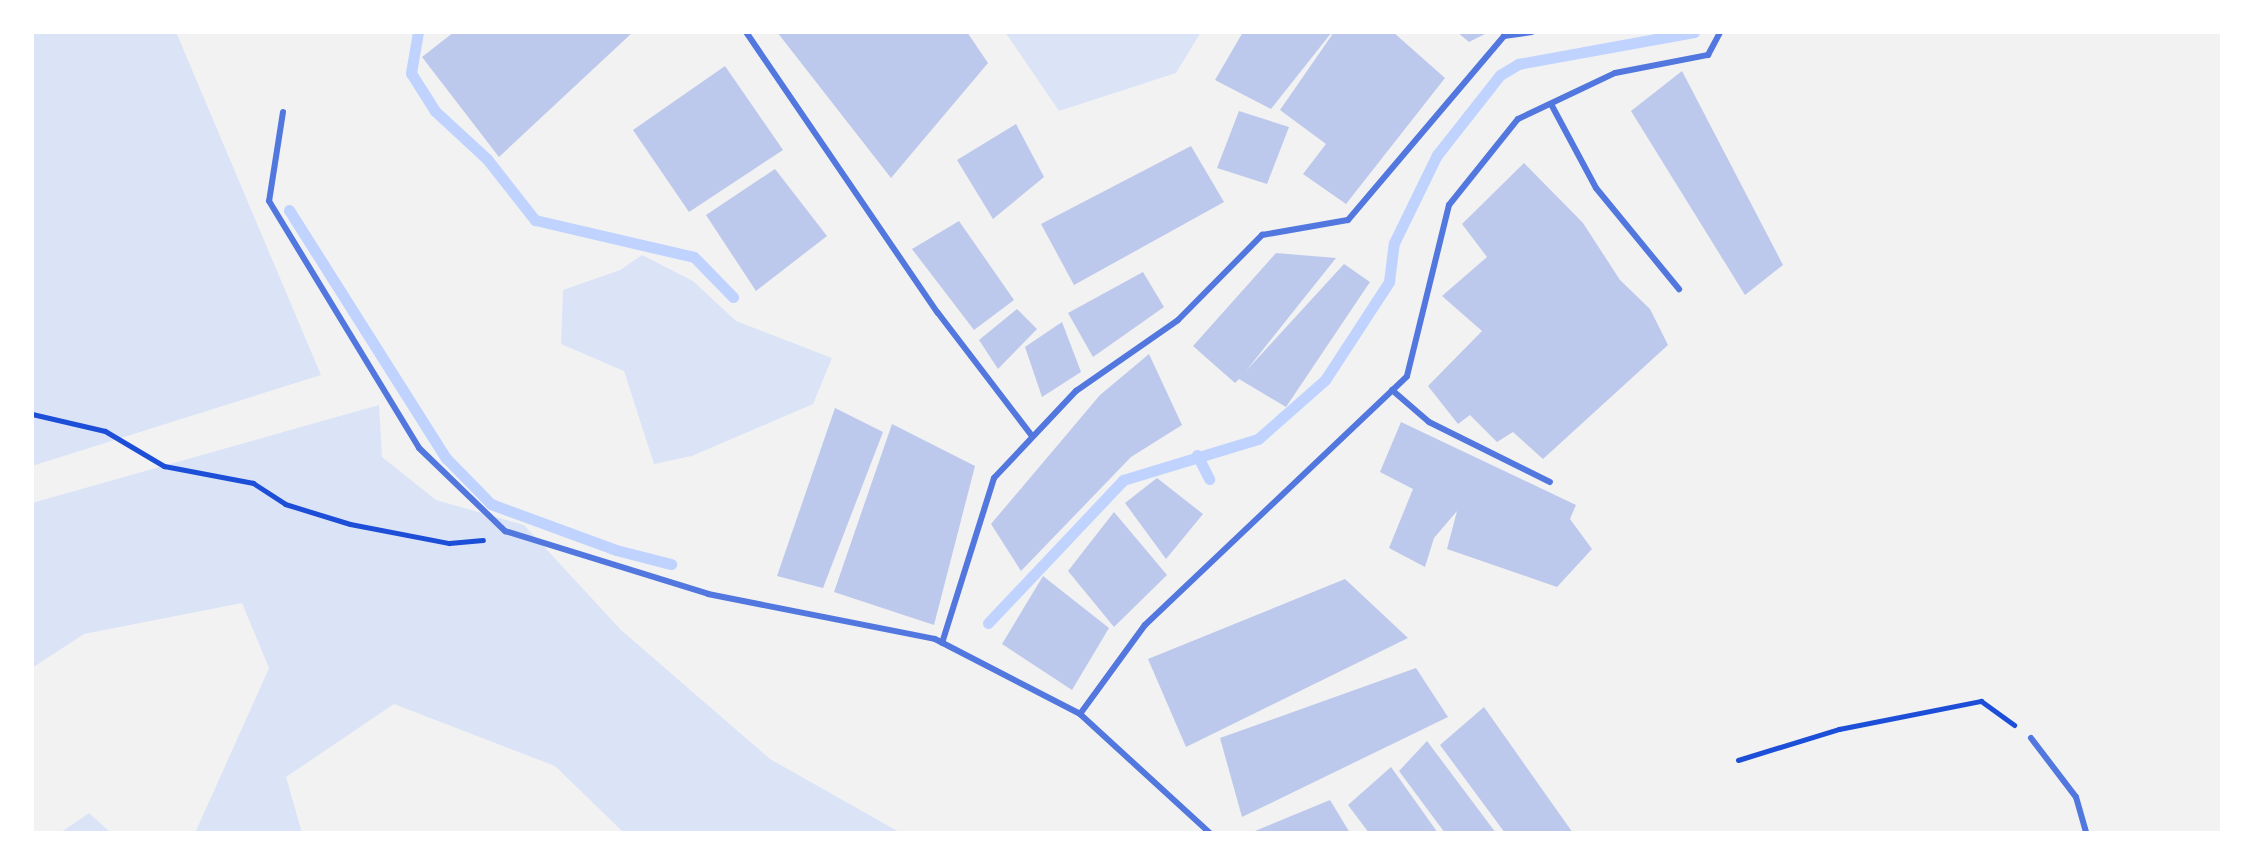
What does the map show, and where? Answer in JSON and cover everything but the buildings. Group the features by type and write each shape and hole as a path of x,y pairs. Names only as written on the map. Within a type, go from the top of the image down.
{"lane":[{"path":"746,32 938,313 1032,436"},
{"path":"942,643 994,478 1032,436 1076,391 1178,320 1262,235 1348,220 1504,36 1532,32"},
{"path":"1080,714 1145,625 1407,376 1449,205 1518,119 1615,73 1709,52 1720,32"},
{"path":"1551,104 1596,188 1679,289"},
{"path":"283,112 269,201 419,448 510,533 708,594 942,643 1080,714 1210,833"},
{"path":"1392,390 1429,422 1550,482"},
{"path":"2031,738 2076,797 2086,833"}],"path":[{"path":"32,414 105,431 164,466 253,483 285,504 350,524 449,543 510,533"},
{"path":"1738,760 1839,729 1981,701 2031,738"}],"shaded area":[{"path":"32,32 176,32 321,375 32,466"},
{"path":"1005,32 1201,32 1176,73 1059,111"},
{"path":"642,255 693,281 736,321 832,358 813,404 692,456 654,464 624,371 561,344 563,290 620,270"},
{"path":"379,405 382,457 436,500 524,525 621,630 770,759 901,833 624,833 555,766 394,704 286,777 302,833 195,833 269,668 242,603 84,634 32,668 32,503"},
{"path":"89,813 111,833 60,833"}],"waterway":[{"path":"418,32 411,73 435,111 487,159 535,220 694,257 733,297"},
{"path":"988,623 1123,480 1258,439 1325,380 1389,282 1394,243 1437,155 1500,75 1518,64 1694,32"},
{"path":"289,210 446,458 491,504 616,550 671,564"},
{"path":"1197,455 1209,479"}]}
